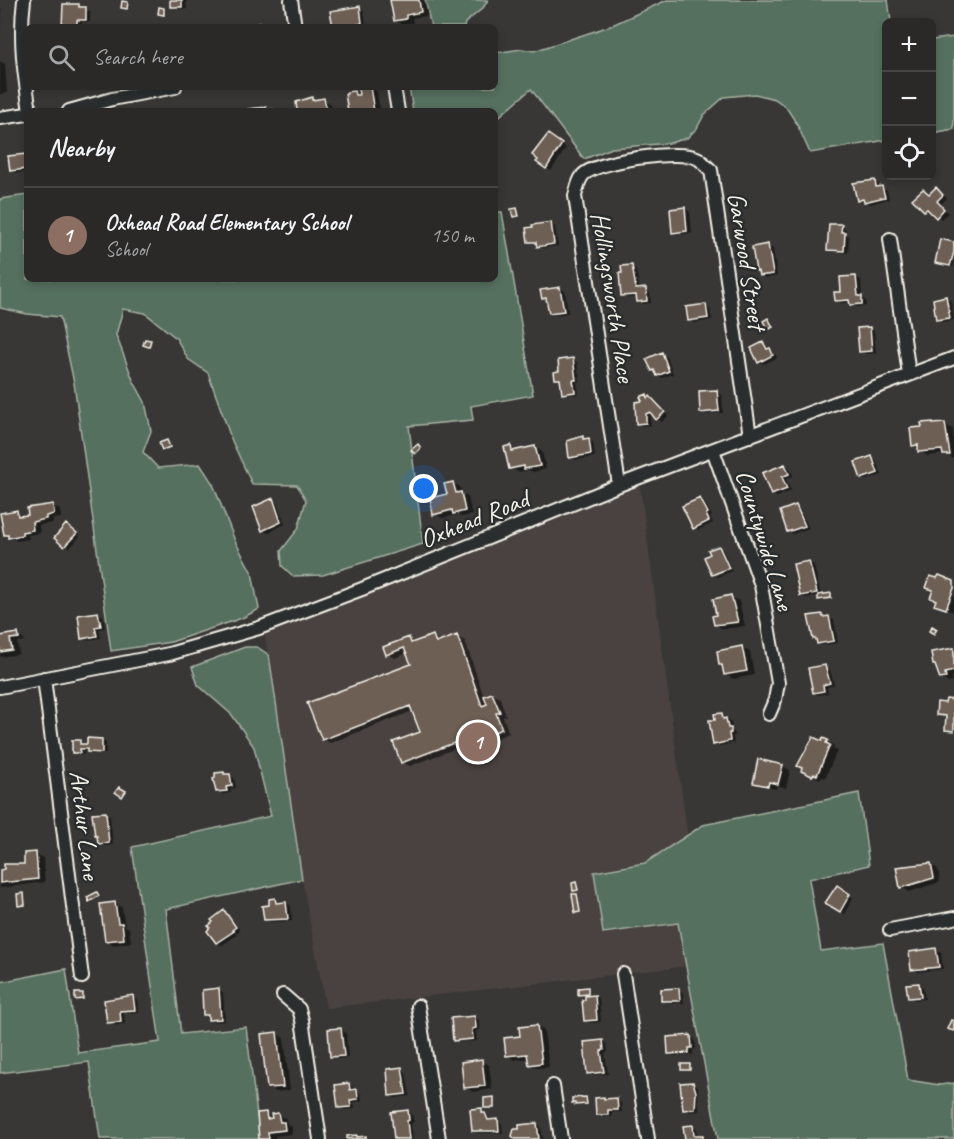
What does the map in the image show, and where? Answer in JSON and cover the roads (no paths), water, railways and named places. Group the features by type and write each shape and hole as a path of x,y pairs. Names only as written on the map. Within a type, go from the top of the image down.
{"street":[{"path":"24,0 21,45 24,74"},
{"path":"291,0 295,24"},
{"path":"26,90 27,108"},
{"path":"80,108 159,90"},
{"path":"394,90 398,108"},
{"path":"0,118 24,114"},
{"name":"Garwood Street","path":"638,158 669,153 696,157 711,170 750,436"},
{"name":"Hollingsworth Place","path":"619,485 575,196 578,183 585,173 603,165 638,158"},
{"path":"890,239 909,374"},
{"name":"Oxhead Road","path":"0,687 170,654 211,644 259,628 362,590 619,485 954,358"},
{"name":"Countywide Lane","path":"713,450 761,585 778,683 775,700 769,714"},
{"name":"Arthur Lane","path":"44,678 82,977"},
{"path":"890,930 954,918"},
{"path":"623,974 648,1139"},
{"path":"283,995 298,1009 302,1020 320,1139"},
{"path":"418,1006 439,1139"},
{"path":"553,1086 561,1139"}],"place":[{"name":"Oxhead Road Elementary School","path":"478,742"}]}
